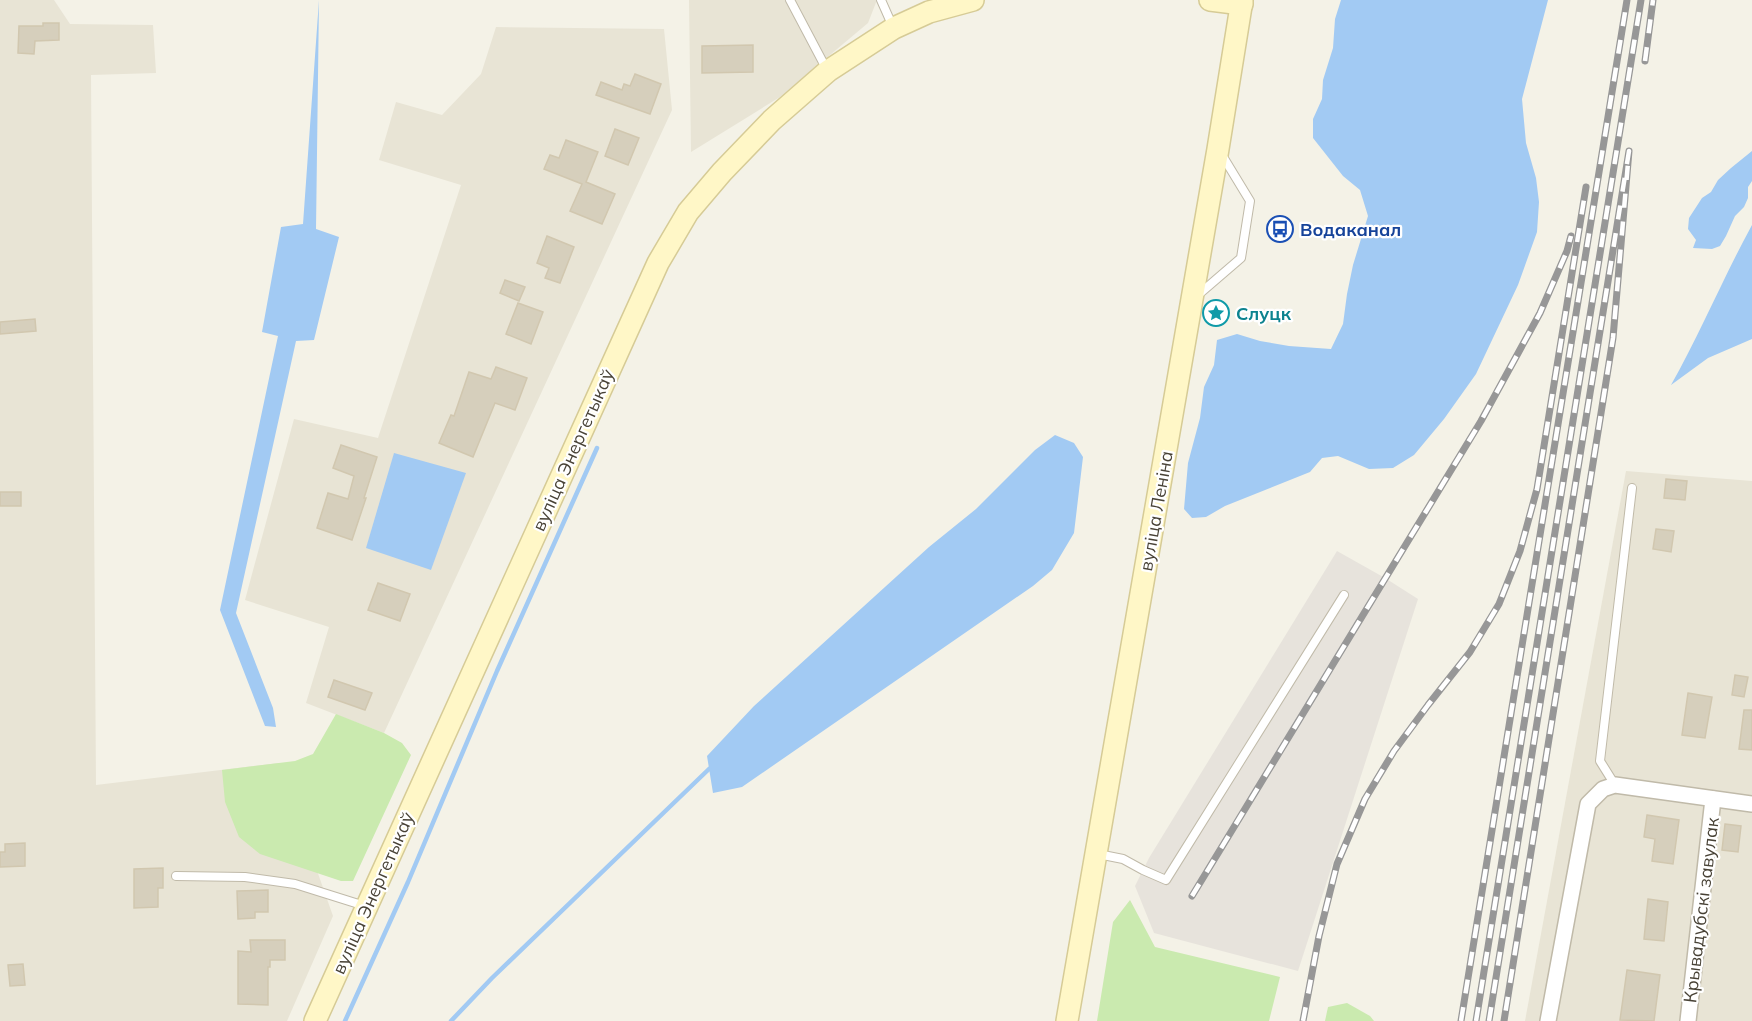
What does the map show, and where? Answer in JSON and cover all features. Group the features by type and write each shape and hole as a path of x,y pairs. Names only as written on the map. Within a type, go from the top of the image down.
{"street":[{"name":"вуліца Энергетыкаў","path":"315,1021 658,263 688,212 722,172 772,120 828,71 894,28 929,12 973,0"},
{"path":"1210,0 1242,2"},
{"name":"вуліца Леніна","path":"1067,1021 1242,2"},
{"path":"1548,1021 1588,804 1603,789 1615,785 1752,804"},
{"name":"Крывадубскі завулак","path":"1688,1021 1713,800"}],"lane":[{"path":"790,0 828,71"},
{"path":"881,0 894,28"},
{"path":"1192,300 1241,258 1250,201 1218,149"},
{"path":"1615,785 1600,761 1632,488"},
{"path":"1097,854 1123,860 1166,880 1344,595"},
{"path":"176,876 245,877 295,884 367,906"}],"shaded area":[{"path":"0,0 54,0 70,24 153,25 156,73 91,75 96,785 279,763 333,916 287,1021 0,1021"},
{"path":"689,0 877,0 868,23 780,97 691,152"},
{"path":"496,27 664,29 672,110 384,733 306,703 329,627 245,600 294,419 378,438 461,185 379,160 396,102 442,115 481,74"},
{"path":"1626,471 1752,481 1752,1021 1525,1021"},
{"path":"1337,551 1418,599 1298,971 1154,933 1135,886 1149,858"}],"green space":[{"path":"336,714 384,733 402,743 411,755 353,881 341,881 260,854 239,837 225,802 222,770 295,761 313,754"},
{"path":"1130,900 1155,947 1280,977 1269,1021 1097,1021 1113,922"},
{"path":"1347,1003 1370,1016 1374,1021 1325,1021 1328,1007"}],"water":[{"path":"319,0 316,229 339,237 314,340 296,341 236,613 273,708 276,727 265,726 220,610 278,336 262,332 281,227 303,224"},
{"path":"1341,0 1548,0 1522,99 1526,143 1536,178 1539,202 1537,232 1518,285 1476,374 1444,419 1414,455 1393,468 1369,469 1338,456 1322,458 1310,472 1225,506 1206,517 1192,518 1184,509 1188,463 1200,418 1204,387 1214,365 1217,340 1237,334 1289,346 1331,349 1343,324 1353,265 1368,216 1360,190 1343,176 1313,138 1313,119 1322,99 1323,80 1333,48 1335,19"},
{"path":"1752,151 1752,181 1748,187 1748,198 1744,207 1735,216 1720,246 1712,249 1693,248 1696,240 1688,229 1689,218 1718,180"},
{"path":"1752,225 1752,339 1708,358 1671,385 1692,346"},
{"path":"1055,435 1074,443 1083,457 1074,533 1052,570 1033,586 742,787 713,793 707,756 754,706 929,547 976,509 1035,450"},
{"path":"394,453 466,473 431,570 366,548"}],"building":[{"path":"43,23 59,23 59,40 35,41 34,54 18,53 19,26 43,26"},
{"path":"753,45 753,72 702,73 702,46"},
{"path":"635,74 661,84 650,114 596,95 601,82 622,90 624,84 630,86"},
{"path":"615,129 639,138 628,165 605,156"},
{"path":"566,140 598,152 586,182 615,194 602,224 570,211 582,184 544,169 550,155 559,158"},
{"path":"547,236 574,247 560,283 545,278 549,268 537,263"},
{"path":"505,280 525,287 519,301 500,293"},
{"path":"518,303 543,312 531,344 506,334"},
{"path":"35,319 36,331 0,334 0,322"},
{"path":"496,367 527,378 515,410 495,403 473,457 439,443 451,415 454,416 469,372 491,379"},
{"path":"341,445 377,457 352,540 317,528 328,493 348,499 354,476 333,468"},
{"path":"1666,479 1687,481 1685,500 1664,498"},
{"path":"0,492 21,492 21,506 0,506"},
{"path":"1656,529 1674,531 1671,552 1653,549"},
{"path":"378,583 410,594 400,621 368,610"},
{"path":"1735,675 1748,677 1744,697 1732,695"},
{"path":"334,680 372,693 365,710 328,697"},
{"path":"1688,693 1712,697 1705,738 1682,735"},
{"path":"1744,710 1752,710 1752,750 1739,749"},
{"path":"1647,815 1679,820 1673,864 1652,861 1655,839 1644,837"},
{"path":"1725,824 1741,826 1738,852 1722,850"},
{"path":"25,843 25,866 0,867 0,852 5,852 5,844"},
{"path":"163,868 163,888 158,888 158,907 134,908 134,869"},
{"path":"268,890 268,912 255,912 255,918 238,919 237,891"},
{"path":"1648,899 1668,902 1664,941 1644,939"},
{"path":"250,940 285,940 285,960 270,960 270,967 268,967 268,1005 238,1004 238,951 251,952"},
{"path":"23,964 25,985 10,986 8,965"},
{"path":"1627,970 1660,975 1654,1021 1620,1020"}],"waterway":[{"path":"345,1021 597,448"},
{"path":"451,1021 492,978 709,769"}],"railway":[{"path":"1461,1021 1627,0"},
{"path":"1476,1021 1641,0"},
{"path":"1645,61 1653,0"},
{"path":"1489,1021 1629,151 1613,338 1504,1021"},
{"path":"1303,1021 1319,936 1337,864 1365,799 1394,751 1470,652 1499,604 1520,551 1537,489 1586,187"},
{"path":"1192,896 1481,421 1540,313 1567,251 1571,236"}],"place":[{"name":"Водаканал","path":"1280,229"},
{"name":"Слуцк","path":"1216,313"}]}
